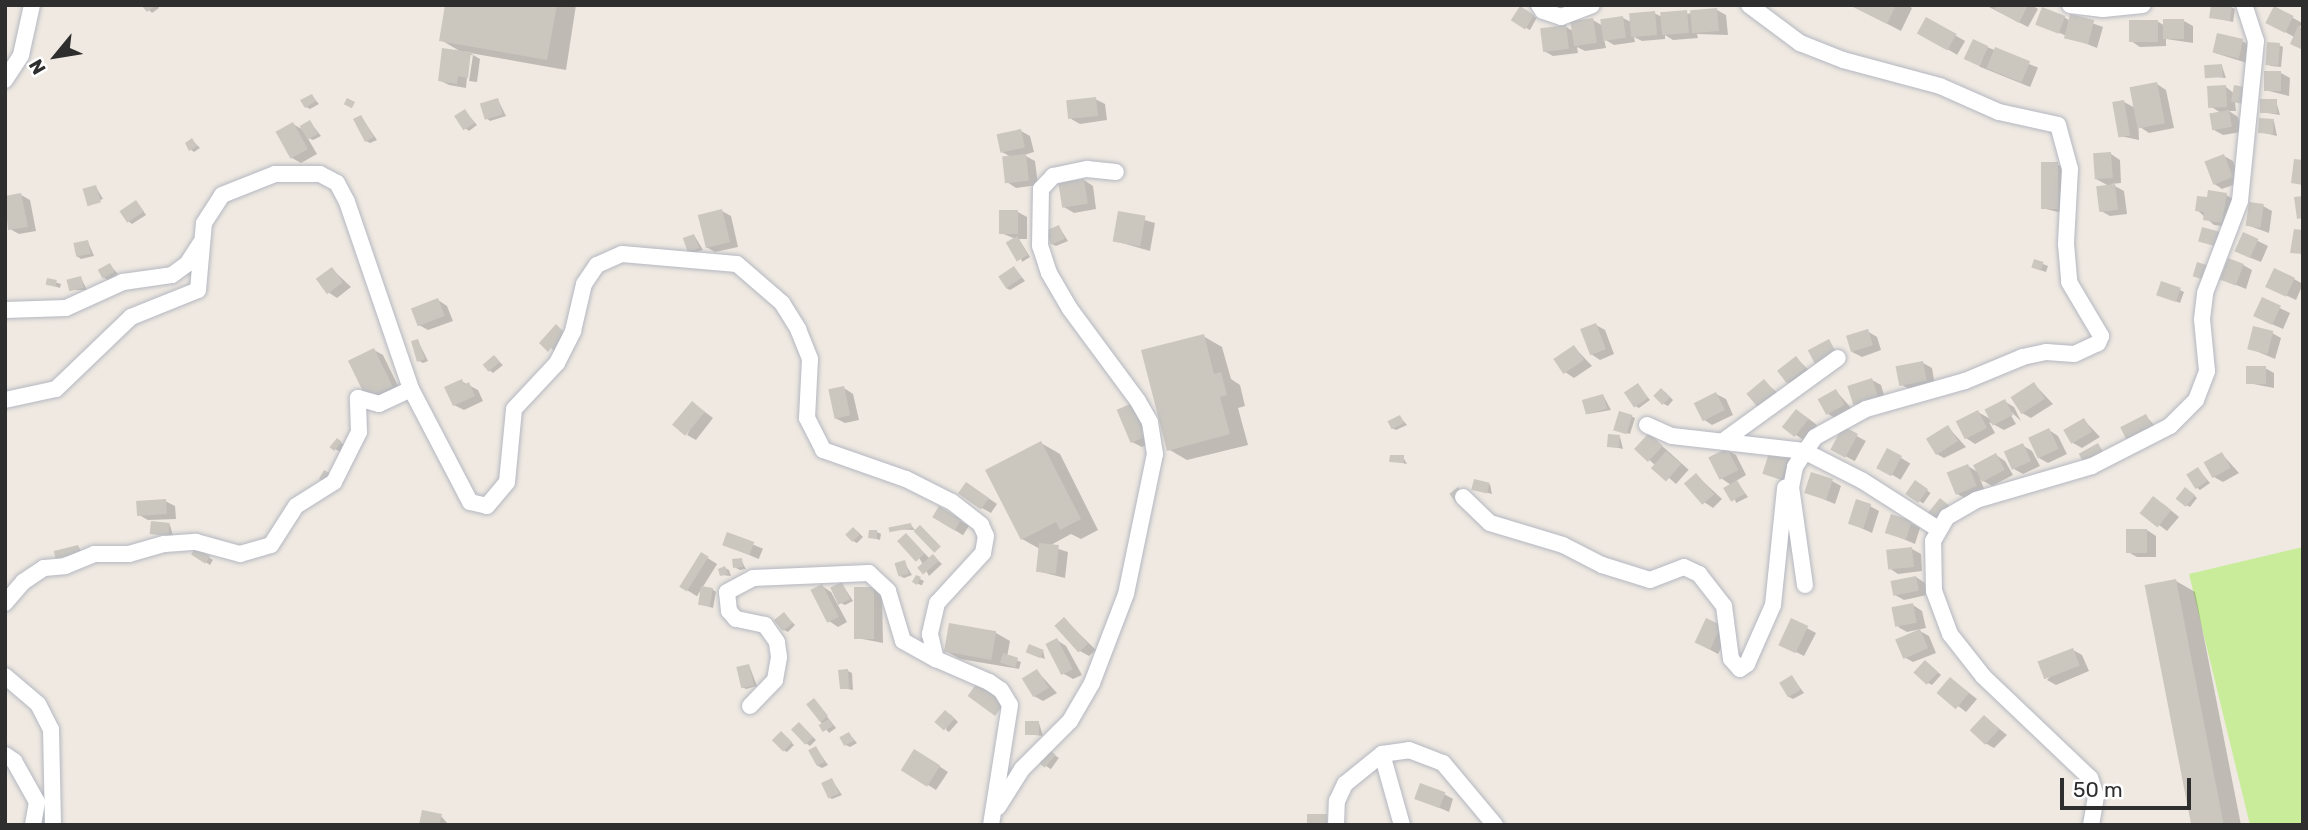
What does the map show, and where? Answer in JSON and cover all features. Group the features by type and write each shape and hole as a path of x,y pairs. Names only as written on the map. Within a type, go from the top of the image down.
{"street":[{"path":"5,80 21,55 32,5"},
{"path":"1539,5 1543,11 1561,17 1592,5"},
{"path":"1463,497 1490,523 1563,545 1602,565 1650,580 1684,567 1699,574 1724,606 1731,659 1740,668 1747,664 1773,605 1781,504 1804,451 1828,428 1866,409 1965,381 2023,357 2046,352 2074,354 2098,343 2101,336 2069,282 2066,244 2070,169 2058,125 1999,112 1940,86 1843,60 1800,43 1749,5"},
{"path":"2070,5 2094,9 2143,5"},
{"path":"2091,825 2096,796 2090,778 1983,676 1950,635 1934,591 1932,562 1938,528 1947,517 1976,500 2091,466 2170,426 2196,400 2207,371 2202,319 2205,293 2240,201 2243,177 2256,41 2244,5"},
{"path":"992,820 1022,769 1070,721 1092,683 1126,594 1155,454 1150,422 1138,401 1070,309 1049,274 1040,246 1041,189 1053,176 1087,169 1116,172"},
{"path":"5,400 56,388 131,317 195,293 200,284 201,242 210,209 234,187 275,174 330,178 347,202 411,389 470,502 487,506 507,482 514,409 557,363 573,331 584,284 597,265 622,254 737,264 782,303 798,329 810,359 807,418 823,450 906,479 953,502 981,524 986,536 983,553 937,603 931,617 931,646 936,659"},
{"path":"5,310 66,308 123,282 172,275 187,264 201,242"},
{"path":"1726,439 1838,358"},
{"path":"5,603 23,582 44,568 65,566 94,554 129,554 165,544 196,542 240,554 271,545 296,506 334,482 359,432 358,398 379,404 411,389"},
{"path":"1647,425 1672,436 1726,439 1804,451 1863,481 1938,528"},
{"path":"1792,477 1792,505 1805,585"},
{"path":"750,706 775,680 779,657 777,642 765,625 736,619 729,611 727,592 753,578 869,573 888,591 903,641 936,659 989,681 1001,690 1010,705 992,820"},
{"path":"5,676 38,704 51,729 53,825"},
{"path":"1336,825 1337,801 1345,784 1382,754 1409,750 1443,763 1495,825"},
{"path":"1382,754 1402,825"},
{"path":"5,755 14,761 37,802 33,825"}],"green space":[{"path":"2303,547 2303,825 2250,825 2189,574"}],"building":[{"path":"141,5 156,5 147,12"},
{"path":"445,5 557,5 547,60 439,41"},
{"path":"1849,5 1896,5 1887,24"},
{"path":"1997,5 2028,5 2019,23 1994,9"},
{"path":"2211,5 2232,5 2230,21 2209,18"},
{"path":"1520,6 1534,15 1525,30 1511,20"},
{"path":"2274,6 2294,16 2285,33 2265,23"},
{"path":"2042,7 2065,16 2059,34 2035,25"},
{"path":"1717,8 1719,31 1692,33 1690,10"},
{"path":"1687,10 1689,33 1662,35 1660,12"},
{"path":"1655,11 1657,35 1631,37 1629,13"},
{"path":"2070,14 2094,20 2088,44 2064,38"},
{"path":"1623,16 1626,38 1603,41 1600,19"},
{"path":"1926,17 1957,34 1947,51 1917,34"},
{"path":"1593,18 1597,43 1574,46 1570,22"},
{"path":"2163,19 2184,19 2184,39 2163,39"},
{"path":"2129,20 2158,20 2158,42 2129,42"},
{"path":"1566,25 1569,49 1543,52 1540,28"},
{"path":"2298,26 2303,29 2303,50 2290,44"},
{"path":"2217,33 2243,39 2239,59 2213,52"},
{"path":"1973,39 1988,46 1979,66 1964,59"},
{"path":"2267,42 2280,43 2278,66 2265,65"},
{"path":"1995,47 2030,61 2022,83 1986,68"},
{"path":"442,48 471,52 468,78 458,76 457,84 438,81"},
{"path":"2222,64 2223,77 2205,78 2204,65"},
{"path":"2264,71 2281,71 2281,91 2264,91"},
{"path":"2157,82 2165,123 2138,129 2130,87"},
{"path":"2226,85 2227,107 2208,108 2207,86"},
{"path":"2234,85 2245,87 2242,104 2231,102"},
{"path":"312,94 316,101 305,108 300,100"},
{"path":"1096,97 1098,116 1068,119 1066,100"},
{"path":"347,98 355,102 352,108 344,104"},
{"path":"498,98 503,114 485,120 480,104"},
{"path":"2260,99 2277,99 2277,113 2260,113"},
{"path":"2124,100 2130,135 2118,138 2112,102"},
{"path":"465,109 474,123 463,130 454,116"},
{"path":"2229,110 2232,127 2212,130 2209,113"},
{"path":"361,115 374,137 365,142 353,119"},
{"path":"2259,118 2274,119 2273,134 2258,133"},
{"path":"310,120 318,134 308,140 300,126"},
{"path":"293,122 308,149 291,159 276,132"},
{"path":"1021,129 1025,148 1000,153 997,134"},
{"path":"192,138 197,146 189,151 185,143"},
{"path":"2111,152 2113,178 2095,179 2093,153"},
{"path":"1026,154 1029,181 1005,183 1002,157"},
{"path":"2224,154 2233,177 2213,185 2204,162"},
{"path":"2294,159 2303,160 2303,185 2291,183"},
{"path":"2041,162 2058,162 2058,209 2041,209"},
{"path":"1084,179 1088,204 1062,208 1058,183"},
{"path":"2115,184 2118,210 2099,212 2096,186"},
{"path":"96,185 101,202 88,206 83,189"},
{"path":"2208,190 2227,193 2222,223 2203,220 2204,212 2195,211 2197,196 2207,197"},
{"path":"21,193 28,227 8,230 5,196"},
{"path":"2303,196 2303,218 2297,219 2294,197"},
{"path":"136,200 144,212 127,223 119,211"},
{"path":"2249,202 2264,204 2261,228 2246,226"},
{"path":"722,209 730,242 706,248 698,215"},
{"path":"999,210 1018,210 1018,234 999,234"},
{"path":"1118,211 1146,216 1140,246 1113,242"},
{"path":"1059,225 1065,239 1051,245 1045,231"},
{"path":"2202,227 2221,232 2217,247 2198,241"},
{"path":"2294,229 2303,230 2303,254 2290,253"},
{"path":"2243,232 2259,239 2250,258 2234,251"},
{"path":"694,234 699,248 688,252 683,238"},
{"path":"1017,236 1028,255 1017,262 1006,242"},
{"path":"88,240 91,254 76,257 73,243"},
{"path":"2228,258 2244,264 2236,286 2220,279"},
{"path":"2034,259 2044,262 2041,271 2031,268"},
{"path":"2197,262 2207,265 2202,279 2193,276"},
{"path":"110,263 115,272 103,279 98,270"},
{"path":"1014,266 1022,278 1006,288 998,277"},
{"path":"332,267 343,282 327,294 316,279"},
{"path":"2274,268 2295,278 2286,297 2265,287"},
{"path":"81,276 84,288 69,291 66,280"},
{"path":"47,278 57,280 55,287 46,285"},
{"path":"2161,281 2181,288 2176,302 2156,295"},
{"path":"2262,297 2281,306 2272,325 2253,316"},
{"path":"438,298 445,316 418,326 411,308"},
{"path":"1596,323 1606,349 1590,355 1580,329"},
{"path":"556,324 565,333 555,352 551,348 548,352 539,343"},
{"path":"2253,326 2273,331 2268,354 2247,349"},
{"path":"1868,329 1873,345 1851,352 1846,336"},
{"path":"1204,334 1214,374 1221,372 1227,395 1220,397 1230,434 1167,451 1141,350"},
{"path":"418,339 425,359 417,362 411,341"},
{"path":"1829,339 1836,352 1815,364 1808,350"},
{"path":"1574,345 1584,360 1563,374 1553,359"},
{"path":"374,348 393,387 367,399 348,361"},
{"path":"494,355 500,362 489,372 483,365"},
{"path":"1796,356 1806,369 1787,383 1777,371"},
{"path":"1923,361 1927,381 1899,386 1896,366"},
{"path":"2246,366 2266,366 2266,384 2246,384"},
{"path":"1872,378 1878,397 1853,405 1847,386"},
{"path":"462,379 464,385 469,382 475,396 453,406 444,387"},
{"path":"1764,379 1775,392 1757,407 1746,394"},
{"path":"2034,382 2045,399 2021,414 2011,397"},
{"path":"1638,383 1648,398 1634,407 1624,393"},
{"path":"844,386 850,415 835,419 828,389"},
{"path":"1661,388 1670,397 1662,405 1653,396"},
{"path":"1836,389 1845,405 1826,415 1818,399"},
{"path":"1716,392 1725,410 1703,421 1694,403"},
{"path":"1603,394 1607,408 1586,414 1582,400"},
{"path":"2005,399 2013,415 1993,425 1985,409"},
{"path":"692,401 705,412 685,436 672,425"},
{"path":"1135,402 1149,435 1131,443 1117,410"},
{"path":"1796,409 1809,419 1794,437 1782,427"},
{"path":"1978,410 1987,428 1965,439 1956,421"},
{"path":"1619,411 1632,415 1627,434 1613,430"},
{"path":"2146,414 2153,428 2127,441 2120,427"},
{"path":"1400,415 1404,423 1392,429 1388,421"},
{"path":"2084,418 2092,432 2071,444 2063,430"},
{"path":"1948,425 1958,441 1936,455 1926,439"},
{"path":"1843,426 1858,434 1845,458 1830,450"},
{"path":"2049,428 2059,449 2038,459 2028,438"},
{"path":"1649,433 1663,446 1648,462 1634,449"},
{"path":"1608,434 1620,435 1619,448 1607,447"},
{"path":"337,438 342,442 334,451 329,447"},
{"path":"1041,441 1081,519 1060,530 1056,522 1021,540 985,470"},
{"path":"2023,443 2031,461 2012,470 2004,452"},
{"path":"2098,443 2104,454 2085,465 2079,454"},
{"path":"1727,448 1738,470 1720,480 1708,458"},
{"path":"1887,448 1902,456 1891,476 1876,468"},
{"path":"1770,450 1789,456 1781,480 1762,474"},
{"path":"1666,451 1681,464 1666,481 1651,468"},
{"path":"2222,452 2231,468 2212,478 2204,462"},
{"path":"1996,453 2005,470 1982,482 1973,465"},
{"path":"1390,455 1404,455 1404,463 1389,462"},
{"path":"1968,464 1977,486 1956,495 1947,473"},
{"path":"2198,467 2207,481 2196,489 2186,475"},
{"path":"324,470 331,474 326,483 319,479"},
{"path":"1811,472 1833,479 1826,500 1804,493"},
{"path":"1696,473 1714,494 1702,505 1684,483"},
{"path":"1474,479 1490,483 1487,494 1471,490"},
{"path":"1737,480 1745,494 1731,502 1723,488"},
{"path":"1915,480 1928,489 1918,503 1905,494"},
{"path":"966,482 989,498 981,510 958,493"},
{"path":"1458,487 1465,496 1456,502 1449,494"},
{"path":"2185,487 2195,495 2186,507 2176,499"},
{"path":"2153,496 2171,510 2158,527 2139,513"},
{"path":"1940,498 1950,506 1938,521 1928,513"},
{"path":"166,499 167,514 137,516 136,501"},
{"path":"1856,499 1871,504 1863,529 1848,524"},
{"path":"939,506 961,519 955,531 932,517"},
{"path":"1891,514 1912,521 1906,540 1885,533"},
{"path":"151,521 170,523 169,536 150,534"},
{"path":"911,523 912,528 889,532 888,527"},
{"path":"920,525 941,547 934,553 914,531"},
{"path":"853,527 860,534 852,542 845,535"},
{"path":"2126,529 2147,529 2147,553 2126,553"},
{"path":"869,530 877,530 877,539 868,538"},
{"path":"727,532 754,542 749,555 722,545"},
{"path":"906,533 925,554 916,562 897,541"},
{"path":"1039,543 1059,545 1056,574 1036,572"},
{"path":"78,545 80,553 56,559 54,551"},
{"path":"196,547 210,556 205,564 191,555"},
{"path":"1912,547 1914,567 1888,570 1886,550"},
{"path":"701,552 709,557 687,592 679,587"},
{"path":"933,554 939,561 923,575 917,568"},
{"path":"742,558 743,567 733,568 732,559"},
{"path":"905,560 909,573 899,577 894,563"},
{"path":"725,566 728,574 720,576 718,569"},
{"path":"916,575 921,577 917,585 912,582"},
{"path":"1916,576 1919,591 1893,596 1890,581"},
{"path":"2176,579 2224,825 2191,825 2145,585"},
{"path":"842,582 850,599 838,605 830,587"},
{"path":"822,584 839,617 827,623 810,590"},
{"path":"701,586 713,588 710,607 698,605"},
{"path":"854,587 874,587 874,639 854,639"},
{"path":"1913,603 1917,623 1895,627 1891,607"},
{"path":"784,612 793,623 783,631 774,620"},
{"path":"1064,617 1088,644 1078,652 1054,626"},
{"path":"1706,618 1721,625 1710,650 1695,642"},
{"path":"1791,618 1808,626 1796,653 1778,645"},
{"path":"949,623 996,631 991,660 944,652"},
{"path":"1920,629 1928,648 1903,659 1895,640"},
{"path":"1057,638 1073,669 1061,675 1045,644"},
{"path":"1029,644 1044,650 1040,658 1026,652"},
{"path":"2073,648 2080,666 2044,679 2038,662"},
{"path":"1003,653 1018,658 1015,667 1000,663"},
{"path":"1925,660 1938,672 1927,685 1913,672"},
{"path":"749,664 754,685 741,688 736,667"},
{"path":"848,669 849,689 840,689 838,670"},
{"path":"1037,669 1049,688 1033,697 1022,679"},
{"path":"1792,675 1801,690 1788,697 1779,683"},
{"path":"1950,677 1969,693 1956,709 1937,693"},
{"path":"977,683 1005,703 995,716 968,696"},
{"path":"814,698 828,716 820,722 806,704"},
{"path":"945,710 955,719 944,731 934,722"},
{"path":"1984,715 1999,729 1985,745 1970,730"},
{"path":"829,719 833,726 823,732 819,725"},
{"path":"1025,721 1039,721 1039,735 1025,735"},
{"path":"799,722 813,737 805,745 791,730"},
{"path":"781,731 792,742 783,752 772,740"},
{"path":"849,732 854,741 844,746 839,737"},
{"path":"816,746 825,762 817,766 808,750"},
{"path":"914,749 940,765 927,787 901,770"},
{"path":"1049,749 1056,755 1045,768 1038,762"},
{"path":"832,778 839,793 828,798 821,783"},
{"path":"1420,783 1445,792 1440,808 1414,799"},
{"path":"422,810 442,814 439,825 419,825"},
{"path":"1307,814 1327,814 1327,825 1307,825"}]}
